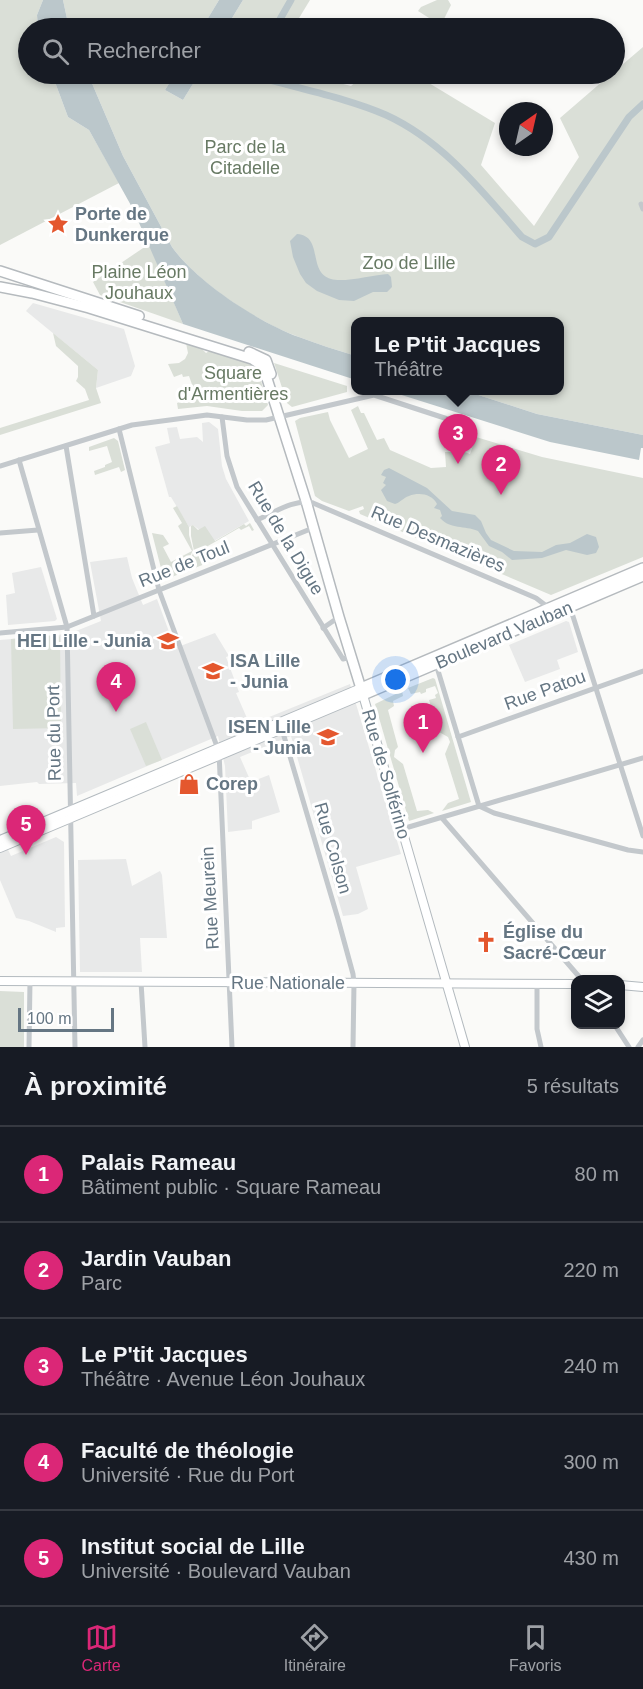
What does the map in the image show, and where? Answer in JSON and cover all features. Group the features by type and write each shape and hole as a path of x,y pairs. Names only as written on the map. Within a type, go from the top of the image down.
{"main road":[{"path":"0,271 262,361"},
{"path":"2,288 138,322 262,361"},
{"name":"Rue de Solférino","path":"262,361 269,365 281,416 304,483 313,528 465,1047"},
{"name":"Boulevard Vauban","path":"362,692 436,664 643,568"},
{"name":"Boulevard Vauban","path":"0,840 70,814 551,611 570,607 643,576"},
{"name":"Boulevard Vauban","path":"0,849 70,814"},
{"name":"Rue Nationale","path":"0,981 571,984"},
{"path":"625,985 641,985"}],"street":[{"path":"0,466 119,429 202,416 252,420 281,416 370,395"},
{"path":"377,395 463,424"},
{"name":"Rue de la Digue","path":"222,417 225,444 237,487 343,659 351,657"},
{"name":"Rue Meurein","path":"119,429 159,590 219,752 232,1047"},
{"path":"66,446 94,616"},
{"name":"Rue du Port","path":"19,460 67,627 75,1047"},
{"path":"257,520 306,501"},
{"name":"Rue Desmazières","path":"306,501 527,594 540,600 551,611"},
{"name":"Rue de Toul","path":"0,633 67,627 313,528"},
{"path":"0,533 38,530"},
{"path":"570,607 643,836"},
{"path":"323,628 339,617"},
{"path":"436,664 479,806 494,813 628,850 643,852"},
{"name":"Rue Patou","path":"458,738 643,671"},
{"name":"Rue Colson","path":"281,726 338,920 354,983 353,1047"},
{"path":"402,829 643,758"},
{"path":"442,818 578,975"},
{"path":"29,1047 30,981"},
{"path":"141,982 145,1047"},
{"path":"537,984 537,1029 541,1047"},
{"path":"617,1029 629,1047"},
{"path":"638,1047 643,1040"}],"shaded area":[{"path":"43,0 63,0 67,18 37,18"},
{"path":"219,0 243,0 232,18 208,18"},
{"path":"56,84 92,84 123,156 172,247 183,260 212,287 265,322 320,345 351,354 351,378 183,324 133,209 89,130 68,117"},
{"path":"169,84 193,84 183,100 165,90"},
{"path":"297,234 305,236 310,241 319,269 331,279 343,280 388,274 391,277 392,287 387,292 373,292 354,301 339,300 317,291 306,283 293,257 290,241"},
{"path":"33,303 124,329 135,366 131,376 96,388 98,370 26,311"},
{"path":"402,395 478,395 537,414 643,435 643,448 641,448 639,460 550,442"},
{"path":"209,422 218,429 222,466 226,479 249,521 214,541 193,525 189,527 169,497 155,447 170,443 167,428 177,427 180,439 197,437 203,442 202,423"},
{"path":"389,468 427,488 452,511 475,515 481,521 491,540 514,551 542,552 556,545 570,543 587,534 596,537 599,547 596,553 587,555 566,550 542,558 512,560 489,546 478,531 444,522 440,518 442,516 440,510 434,508 437,504 429,496 413,495 395,504 387,501 381,490 386,485 383,483 386,477 381,475"},
{"path":"127,557 132,578 143,605 157,599 175,648 215,633 229,656 226,657 239,692 236,693 250,725 350,684 401,854 356,867 368,909 358,914 343,916 291,736 240,757 251,782 269,775 280,812 252,821 252,829 228,832 225,766 218,736 77,796 76,783 39,784 37,782 0,786 0,640 58,635 101,621 90,562"},
{"path":"41,567 57,619 8,625 6,595 15,593 12,573"},
{"path":"566,621 569,622 578,652 557,660 560,669 525,682 509,645"},
{"path":"0,833 11,856 56,837 64,842 65,927 56,928 56,932 16,918 0,880"},
{"path":"126,859 132,886 160,871 167,938 140,938 142,972 80,972 78,860"}],"green space":[{"path":"0,0 43,0 37,18 18,18 18,84 56,84 68,117 89,130 119,183 0,245"},
{"path":"63,0 219,0 208,18 67,18"},
{"path":"243,0 310,0 299,18 232,18"},
{"path":"437,0 448,0 451,5 444,18 429,18 418,11 421,7"},
{"name":"Parc de la Citadelle","path":"643,47 643,435 537,414 478,395 564,395 564,317 351,317 351,354 283,331 247,312 197,274 172,247 123,156 92,84 169,84 165,90 183,100 193,84 343,84 351,86 353,84 431,84 495,123 481,165 534,226 579,157 560,118 599,84 625,84 625,62"},
{"name":"Plaine Léon Jouhaux","path":"149,244 183,324 100,295 93,282"},
{"path":"53,333 98,370 96,388 101,403 0,435 0,428 89,400 85,389 76,381 78,366 56,346"},
{"name":"Square d'Armentières","path":"186,343 200,347 206,353 211,350 250,362 257,367 268,405 262,411 242,411 207,406 178,409 177,403 196,396 189,376 183,377 182,374 174,377 168,364 179,363 185,359 188,353"},
{"path":"274,363 347,386 347,392 292,407 287,403"},
{"path":"358,406 361,413 364,413 377,440 384,438 390,450 431,468 446,467 445,452 458,452 459,450 470,454 476,437 542,457 643,478 643,557 551,595 360,514 359,511 364,509 363,506 349,511 322,501 315,496 295,421 328,412 349,458 368,449 351,410"},
{"path":"114,438 118,441 125,470 121,472 119,467 95,475 94,471 112,462 107,446 89,451 89,447"},
{"path":"177,506 189,527 193,550 182,573 164,580 152,533 163,535 169,544 163,547 171,562 192,551 178,526 182,523 173,508"},
{"path":"250,523 254,530 252,531 249,526 241,530 239,528 201,550 208,562 230,550 232,553 185,572 194,551 191,526 193,525 198,530 205,526 215,541 244,524 246,526"},
{"path":"58,635 60,637 61,728 13,729 11,639"},
{"path":"435,679 471,802 442,811 448,803 459,799 445,754 450,742 448,737 439,732 429,700 436,698 435,695 438,693 435,686 426,689 426,692 421,694 420,692 411,694 408,688"},
{"path":"402,691 403,696 393,701 394,706 388,710 398,747 394,757 403,764 417,811 428,810 434,813 409,821 375,704"},
{"path":"146,722 162,760 146,766 130,729"},
{"path":"0,991 24,992 24,1047 0,1047"}],"waterway":[{"path":"281,18 291,0"},
{"path":"285,84 357,104 407,126 444,153 522,237 535,244 549,237 629,117 643,104"}],"place":[{"name":"Porte de Dunkerque","path":"58,224"},
{"name":"Le P'tit Jacques","path":"458,464"},
{"name":"Jardin Vauban","path":"501,495"},
{"name":"HEI Lille - Junia","path":"168,641"},
{"name":"ISA Lille - Junia","path":"213,671"},
{"name":"Faculté de théologie","path":"116,712"},
{"name":"ISEN Lille - Junia","path":"328,737"},
{"name":"Palais Rameau","path":"423,753"},
{"name":"Corep","path":"189,784"},
{"name":"Institut social de Lille","path":"26,855"},
{"name":"Église du Sacré-Cœur","path":"486,942"}],"park label":[{"name":"Zoo de Lille","path":"409,263"}]}
